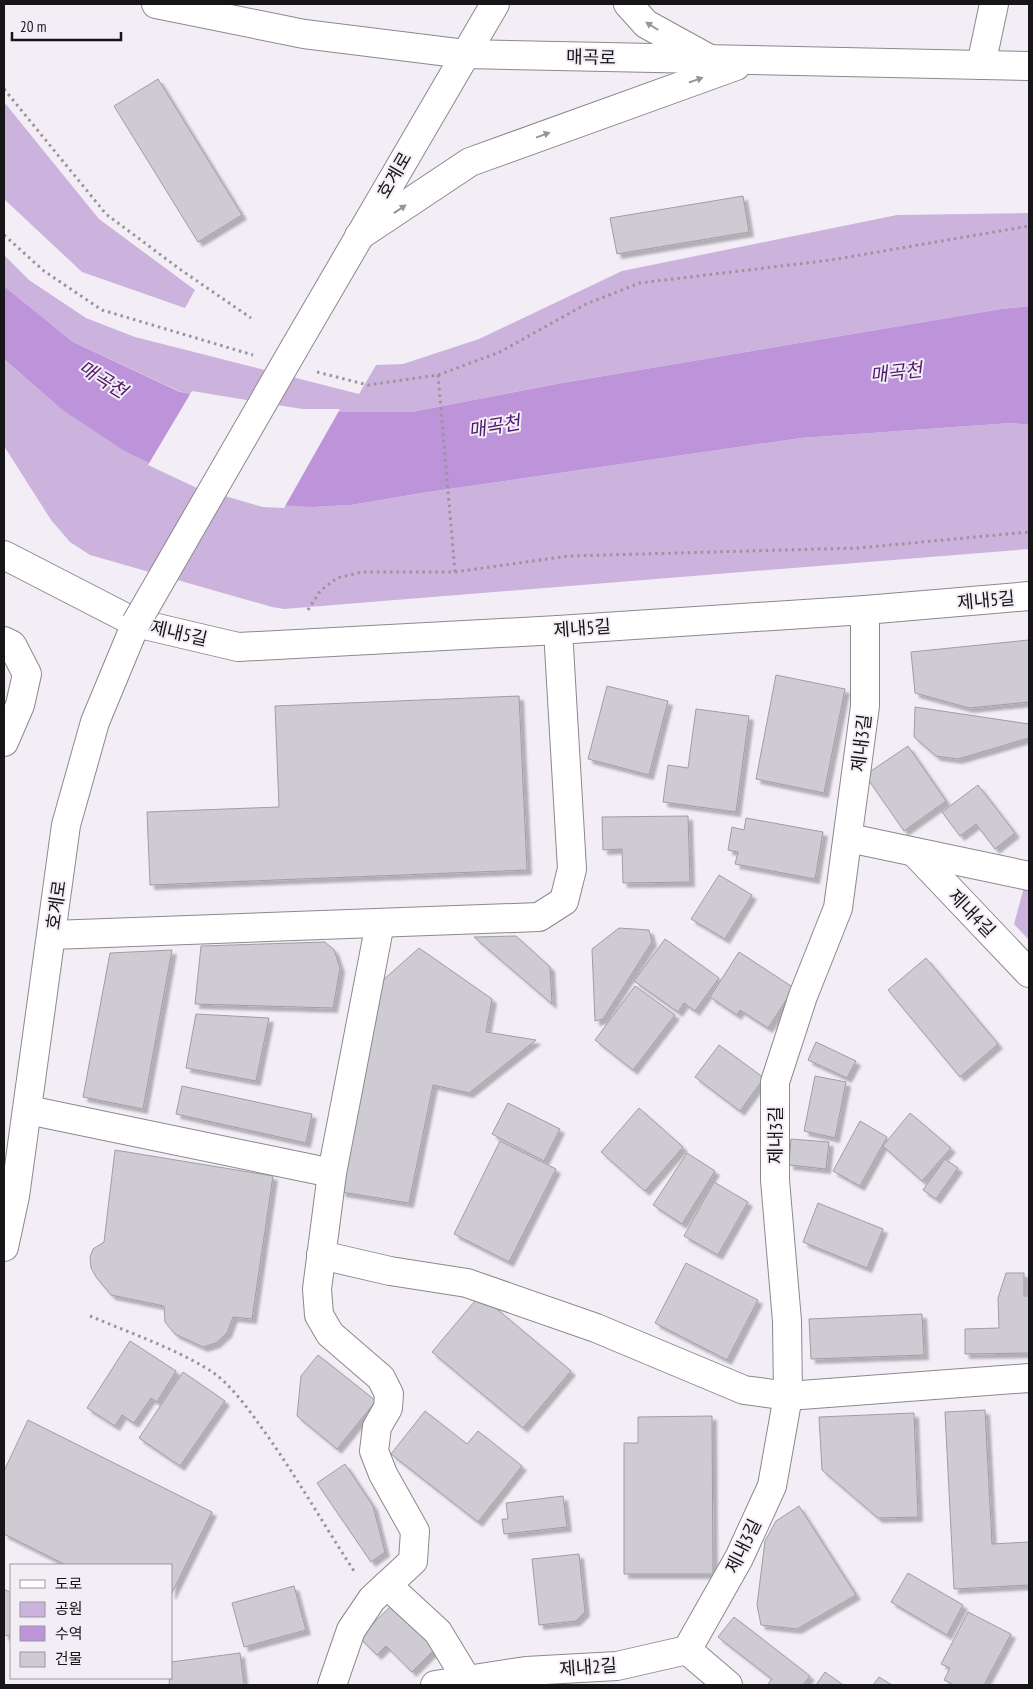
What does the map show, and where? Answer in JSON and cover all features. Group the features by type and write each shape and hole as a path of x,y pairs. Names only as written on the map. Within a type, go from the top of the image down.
{"street":[{"name":"매곡로","path":"156,4 304,34 465,54 1029,66"},
{"name":"호계로","path":"4,1247 10,1195 28,1110 66,825 95,722 136,623 494,4"},
{"path":"628,4 646,24 710,59"},
{"path":"982,65 994,4"},
{"path":"359,236 470,162 751,60"},
{"name":"제내5길","path":"4,555 136,623 238,647 558,630 865,610 1029,596"},
{"name":"제내3길","path":"687,1650 739,1558 772,1486 788,1396 787,1321 775,1180 775,1082 803,996 838,908 849,838 865,706 865,610"},
{"path":"52,935 539,917 564,902 572,870 558,630"},
{"path":"4,641 12,645 27,674 20,705 4,742"},
{"name":"제내4길","path":"849,838 1029,876"},
{"name":"제내4길","path":"914,852 1029,973"},
{"path":"332,1685 351,1630 380,1592 413,1561 415,1531 383,1474 374,1451 377,1427 388,1408 389,1394 382,1378 330,1334 320,1315 317,1288 332,1173 380,923"},
{"path":"28,1110 332,1173"},
{"path":"321,1255 390,1271 467,1283 596,1328 744,1390 788,1396 1029,1378"},
{"path":"380,1592 438,1632 468,1680"},
{"path":"687,1650 728,1685"},
{"name":"제내2길","path":"435,1685 526,1671 618,1666 687,1650"}],"path":[{"path":"4,88 106,214 181,270 251,318"},
{"path":"312,371 368,385 438,375 500,352 586,304 640,283 831,260 1029,226"},
{"path":"4,234 44,271 102,310 258,356"},
{"path":"438,375 455,572"},
{"path":"306,614 320,591 337,578 362,572 455,572 568,556 858,548 1029,532"},
{"path":"90,1316 179,1354 212,1372 243,1402 380,1592"}],"green space":[{"path":"4,102 99,219 195,290 185,308 82,272 4,199"},
{"path":"1029,213 1029,306 1001,309 562,383 411,412 302,412 181,392 73,342 4,286 4,255 29,280 86,318 135,337 359,394 376,365 403,364 479,339 622,271 897,215"},
{"path":"4,359 61,409 312,507 351,505 428,492 801,438 1011,423 1029,425 1029,549 284,609 272,607 90,555 70,542 51,520 4,446"},
{"path":"1024,887 1029,888 1029,940 1014,924"}],"water":[{"name":"매곡천","path":"4,286 73,342 180,392 302,412 411,412 562,383 1001,309 1029,306 1029,425 1011,423 801,438 428,492 351,505 312,507 264,504 197,486 123,450 61,409 4,359"}],"pier":[{"path":"192,391 302,409 340,409 284,508 263,507 197,488 148,465"}],"building":[{"path":"158,79 242,215 198,242 114,106"},
{"path":"743,196 749,232 617,254 610,218"},
{"path":"1029,640 1029,702 969,708 915,693 911,652"},
{"path":"776,675 845,689 824,793 756,779"},
{"path":"607,686 668,701 649,775 588,759"},
{"path":"519,696 527,870 150,885 147,812 279,807 275,706"},
{"path":"915,707 1029,724 1029,738 958,759 936,756 914,737"},
{"path":"696,709 749,716 736,812 663,802 668,765 688,768"},
{"path":"908,746 946,801 904,831 865,775"},
{"path":"978,785 1015,833 995,849 976,824 960,836 942,812"},
{"path":"688,816 690,882 623,883 622,849 603,850 602,817"},
{"path":"746,818 823,832 815,879 735,864 738,852 728,850 732,827 744,830"},
{"path":"719,875 752,895 725,939 691,919"},
{"path":"619,928 649,930 652,942 603,1019 595,1021 592,949"},
{"path":"516,936 550,967 552,1004 474,937"},
{"path":"665,939 719,978 695,1011 684,1003 678,1012 634,981"},
{"path":"325,942 334,950 340,968 333,1008 195,1004 201,946"},
{"path":"419,948 492,999 486,1032 536,1040 469,1093 433,1085 409,1203 341,1192 382,981"},
{"path":"172,950 143,1109 83,1097 110,953"},
{"path":"739,952 794,988 768,1028 740,1010 737,1015 710,997"},
{"path":"926,958 998,1044 960,1077 888,990"},
{"path":"635,986 675,1015 633,1070 595,1040"},
{"path":"196,1014 269,1018 256,1081 186,1068"},
{"path":"816,1042 856,1061 847,1078 808,1060"},
{"path":"719,1045 764,1078 740,1111 695,1077"},
{"path":"815,1076 846,1082 835,1138 804,1131"},
{"path":"182,1086 312,1114 306,1143 176,1114"},
{"path":"508,1103 560,1129 544,1161 492,1134"},
{"path":"639,1108 683,1147 645,1191 601,1152"},
{"path":"910,1113 951,1148 922,1181 883,1146"},
{"path":"860,1121 887,1137 860,1186 833,1171"},
{"path":"791,1139 829,1142 826,1169 789,1165"},
{"path":"500,1141 556,1169 509,1262 454,1234"},
{"path":"115,1150 273,1176 252,1319 233,1317 227,1333 216,1343 203,1347 175,1334 165,1322 164,1306 111,1295 91,1268 90,1257 93,1249 104,1242"},
{"path":"687,1153 715,1171 682,1224 653,1205"},
{"path":"945,1159 958,1168 936,1199 923,1190"},
{"path":"714,1182 748,1202 718,1255 684,1236"},
{"path":"818,1203 883,1229 867,1268 803,1242"},
{"path":"686,1263 758,1300 727,1360 655,1323"},
{"path":"1006,1273 1024,1273 1024,1296 1029,1296 1029,1353 965,1354 965,1329 999,1328 998,1298"},
{"path":"480,1295 571,1371 523,1428 432,1352"},
{"path":"922,1314 924,1355 811,1359 809,1319"},
{"path":"130,1341 176,1371 157,1402 151,1398 134,1423 122,1415 115,1426 87,1408"},
{"path":"318,1355 376,1401 337,1449 297,1416 301,1376"},
{"path":"183,1372 225,1401 180,1466 139,1438"},
{"path":"985,1410 992,1544 1029,1542 1029,1585 954,1589 945,1412"},
{"path":"425,1411 467,1444 478,1431 522,1466 478,1522 391,1454"},
{"path":"914,1413 918,1517 878,1518 822,1470 819,1417"},
{"path":"712,1416 713,1574 624,1574 624,1443 638,1443 638,1417"},
{"path":"28,1420 212,1512 172,1593 172,1564 64,1564 4,1534 4,1471"},
{"path":"345,1464 373,1506 385,1552 371,1562 317,1483"},
{"path":"563,1496 567,1527 504,1534 502,1519 508,1519 506,1503"},
{"path":"799,1506 856,1595 797,1629 761,1625 757,1605 765,1541 776,1521"},
{"path":"579,1554 585,1612 576,1621 539,1625 532,1559"},
{"path":"908,1573 963,1605 947,1635 891,1602"},
{"path":"294,1586 306,1630 244,1647 232,1603"},
{"path":"4,1589 10,1592 10,1636 4,1635"},
{"path":"392,1605 435,1649 412,1672 386,1646 377,1655 359,1637"},
{"path":"968,1612 1011,1634 984,1685 954,1685 944,1680 950,1668 941,1664"},
{"path":"734,1617 810,1676 803,1685 767,1685 772,1679 718,1637"},
{"path":"240,1653 244,1685 169,1685 170,1679 172,1679 172,1662"},
{"path":"825,1672 843,1685 816,1685"},
{"path":"879,1677 892,1685 873,1685"}]}
